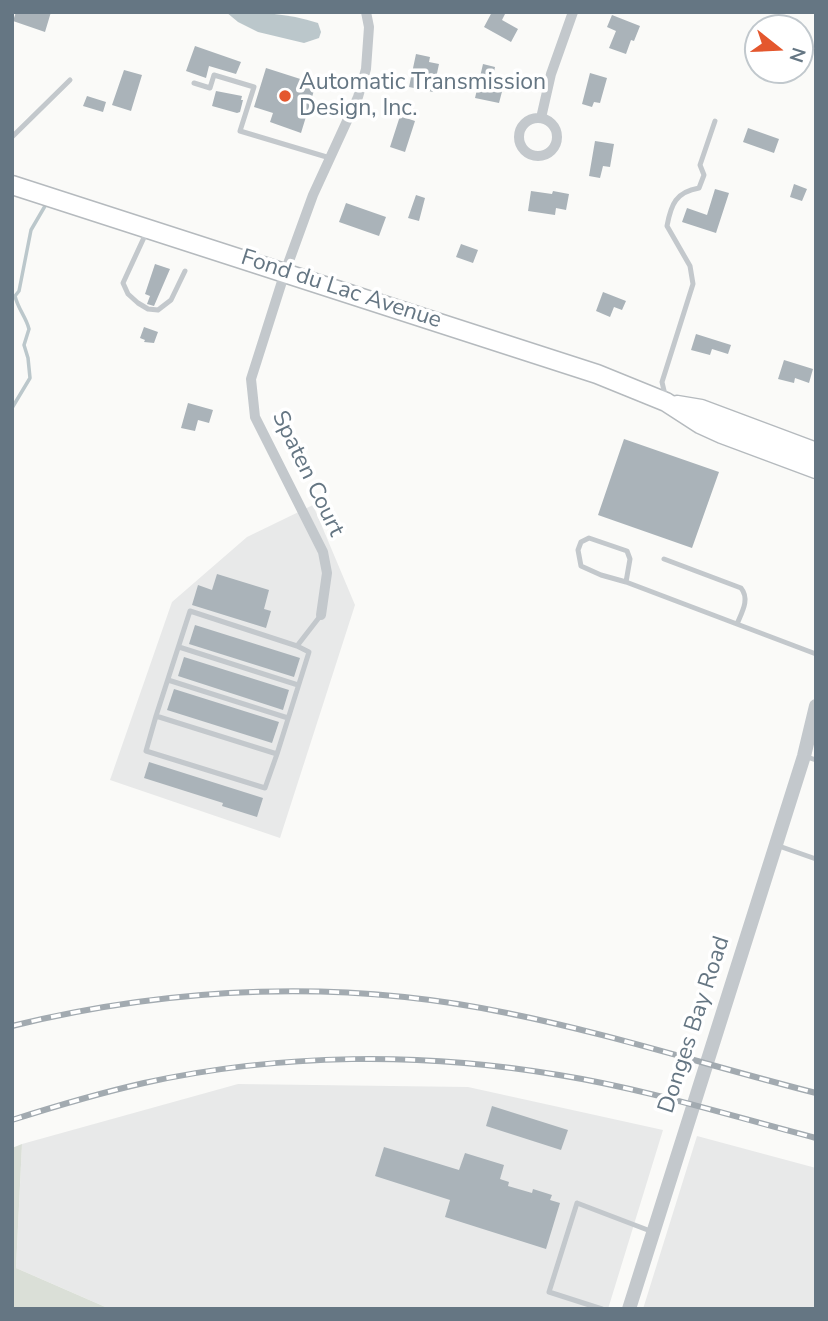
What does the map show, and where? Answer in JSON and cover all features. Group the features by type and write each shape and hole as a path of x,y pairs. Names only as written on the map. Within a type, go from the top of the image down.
{"main road":[{"name":"Fond du Lac Avenue","path":"12,185 528,350 666,402 701,409 816,452"},
{"name":"Fond du Lac Avenue","path":"666,402 700,424 722,434 816,469"}],"street":[{"name":"Spaten Court","path":"321,615 327,573 323,552 254,417 253,368 313,195 358,97 366,69 369,27 366,12"},
{"path":"541,118 551,74 573,12"},
{"name":"Donges Bay Road","path":"810,758 816,706"},
{"name":"Donges Bay Road","path":"629,1309 776,845 816,737"}],"lane":[{"path":"194,83 210,88 214,75 254,87 240,131 330,159"},
{"path":"12,137 70,80"},
{"path":"666,402 662,382 694,284 690,266 667,226 670,207 685,190 699,188 704,175 700,165 715,121"},
{"path":"148,228 133,264 124,277 123,286 128,294 148,309 158,310 171,300 185,271"},
{"path":"626,582 630,559 627,551 589,538 581,542 578,550 581,566 816,654"},
{"path":"664,559 741,588 746,593 746,601 737,624"},
{"path":"190,611 298,646 309,652 265,788 146,751 190,611"},
{"path":"298,646 321,615"},
{"path":"179,647 298,685"},
{"path":"168,680 288,718"},
{"path":"156,716 277,754"},
{"path":"776,845 816,859"},
{"path":"602,1309 549,1292 577,1203 653,1232"}],"shaded area":[{"path":"226,12 295,17 318,23 321,32 319,38 304,43 258,32 238,22"},
{"path":"313,505 355,605 280,838 110,780 172,602 247,537"},
{"path":"238,1084 468,1087 663,1130 608,1309 110,1309 16,1268 22,1144"},
{"path":"697,1136 816,1168 816,1309 643,1309"},
{"path":"22,1144 16,1268 110,1309 12,1309 12,1148"}],"building":[{"path":"16,12 51,12 45,32 13,21"},
{"path":"492,12 506,12 502,20 518,29 511,42 484,27"},
{"path":"612,15 640,26 626,54 609,48 616,31 607,27"},
{"path":"195,46 241,62 236,74 209,66 206,78 186,71"},
{"path":"416,54 430,57 429,62 439,64 433,92 409,87"},
{"path":"483,64 495,67 492,82 504,84 499,103 475,98"},
{"name":"Automatic Transmission Design, Inc.","path":"266,68 316,84 301,133 270,122 273,113 254,107"},
{"path":"124,70 142,75 131,111 112,105"},
{"path":"590,73 607,78 600,103 594,102 592,107 582,104"},
{"path":"216,91 242,96 240,112 212,106"},
{"path":"87,96 106,102 103,112 83,106"},
{"path":"400,116 415,121 405,152 390,147"},
{"path":"748,128 779,139 774,153 743,142"},
{"path":"595,141 614,144 610,167 603,166 600,178 589,176"},
{"path":"794,184 807,189 802,201 790,197"},
{"path":"715,189 729,193 716,233 682,222 687,208 707,215"},
{"path":"531,191 569,194 566,210 556,208 555,215 528,211"},
{"path":"416,195 425,198 419,221 408,218"},
{"path":"346,203 386,217 379,236 339,222"},
{"path":"461,244 478,250 473,263 456,257"},
{"path":"155,264 170,269 154,306 147,304 150,296 145,294"},
{"path":"603,292 626,301 622,310 614,307 610,317 596,311"},
{"path":"144,327 158,332 154,343 144,342 145,340 140,338"},
{"path":"696,334 731,345 728,354 712,349 710,355 691,350"},
{"path":"784,360 813,369 809,383 795,378 794,383 778,379"},
{"path":"188,403 213,410 209,423 198,420 195,431 181,428"},
{"path":"624,439 719,472 692,548 598,515"},
{"path":"217,574 269,590 264,609 271,611 266,628 192,605 198,585 212,590"},
{"path":"195,625 300,658 294,677 189,644"},
{"path":"184,657 289,690 283,710 178,676"},
{"path":"174,689 279,722 272,743 167,710"},
{"path":"149,762 263,798 257,817 222,806 223,803 144,778"},
{"path":"492,1106 568,1130 561,1150 486,1126"},
{"path":"384,1147 459,1170 465,1153 504,1165 500,1179 509,1182 508,1186 552,1195 550,1200 560,1203 546,1249 445,1217 450,1200 375,1176"}],"waterway":[{"path":"12,408 30,378 24,345 29,329 15,296 19,291 31,230 45,206"}],"railway":[{"path":"12,1026 135,1002 197,995 259,992 384,995 446,1002 546,1021 816,1093"},
{"path":"12,1120 111,1091 195,1073 299,1061 404,1060 456,1062 592,1081 656,1095 816,1138"}],"place":[{"name":"Automatic Transmission Design, Inc.","path":"285,96"}]}
